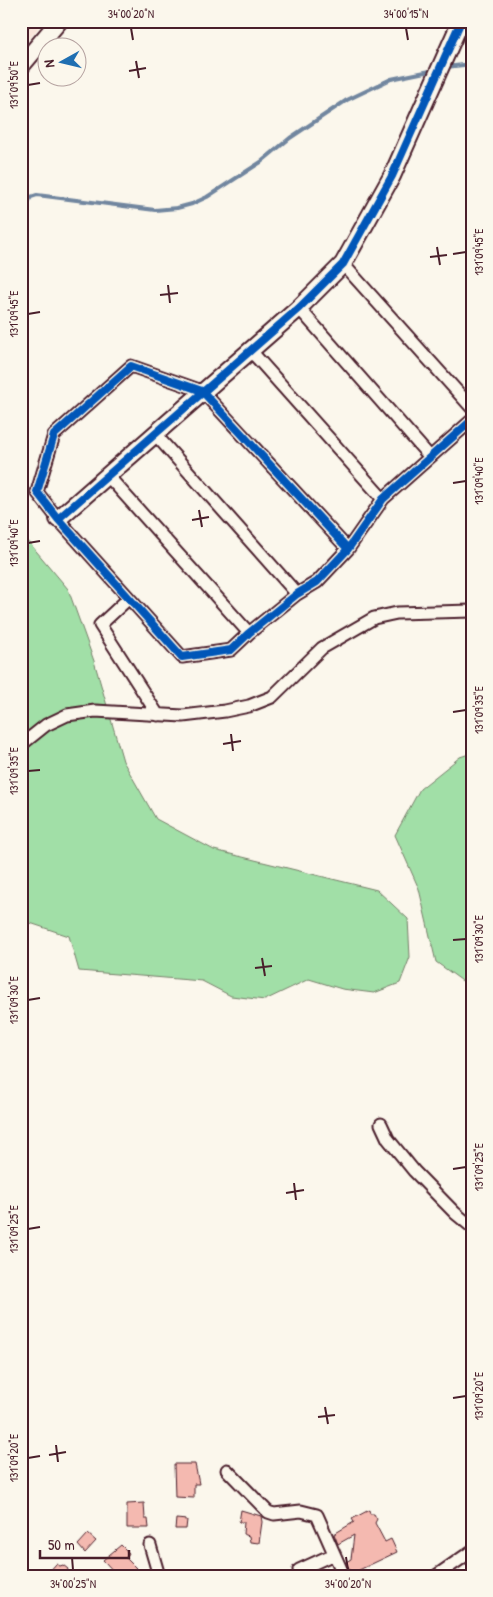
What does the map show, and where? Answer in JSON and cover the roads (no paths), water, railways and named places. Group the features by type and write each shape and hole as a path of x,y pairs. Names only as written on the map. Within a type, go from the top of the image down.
{"street":[{"path":"21,66 59,21"},
{"path":"58,519 299,308 343,264 392,176 462,21"},
{"path":"343,264 472,408"},
{"path":"299,308 430,457"},
{"path":"250,350 382,498"},
{"path":"348,549 202,392 132,366 54,434 37,492 58,519 182,657 231,650 297,594 317,582 348,549 382,498 472,420"},
{"path":"155,434 297,594"},
{"path":"108,476 249,634"},
{"path":"129,598 100,625 158,715"},
{"path":"21,745 46,725 67,715 94,711 183,716 248,706 272,697 322,648 374,618 398,613 472,611"},
{"path":"381,1124 388,1139 414,1171 455,1213 472,1227"},
{"path":"227,1470 268,1512 274,1514 301,1511 317,1515 344,1576"},
{"path":"150,1545 159,1576"},
{"path":"436,1576 472,1551"},
{"path":"299,1570 334,1554"}],"lane":[{"path":"21,29 28,21"}],"waterway":[{"path":"446,67 472,64"},
{"path":"21,214 31,197 37,195 155,210 177,208 192,204 207,197 261,162 290,138 347,100 391,79 435,70"}]}
